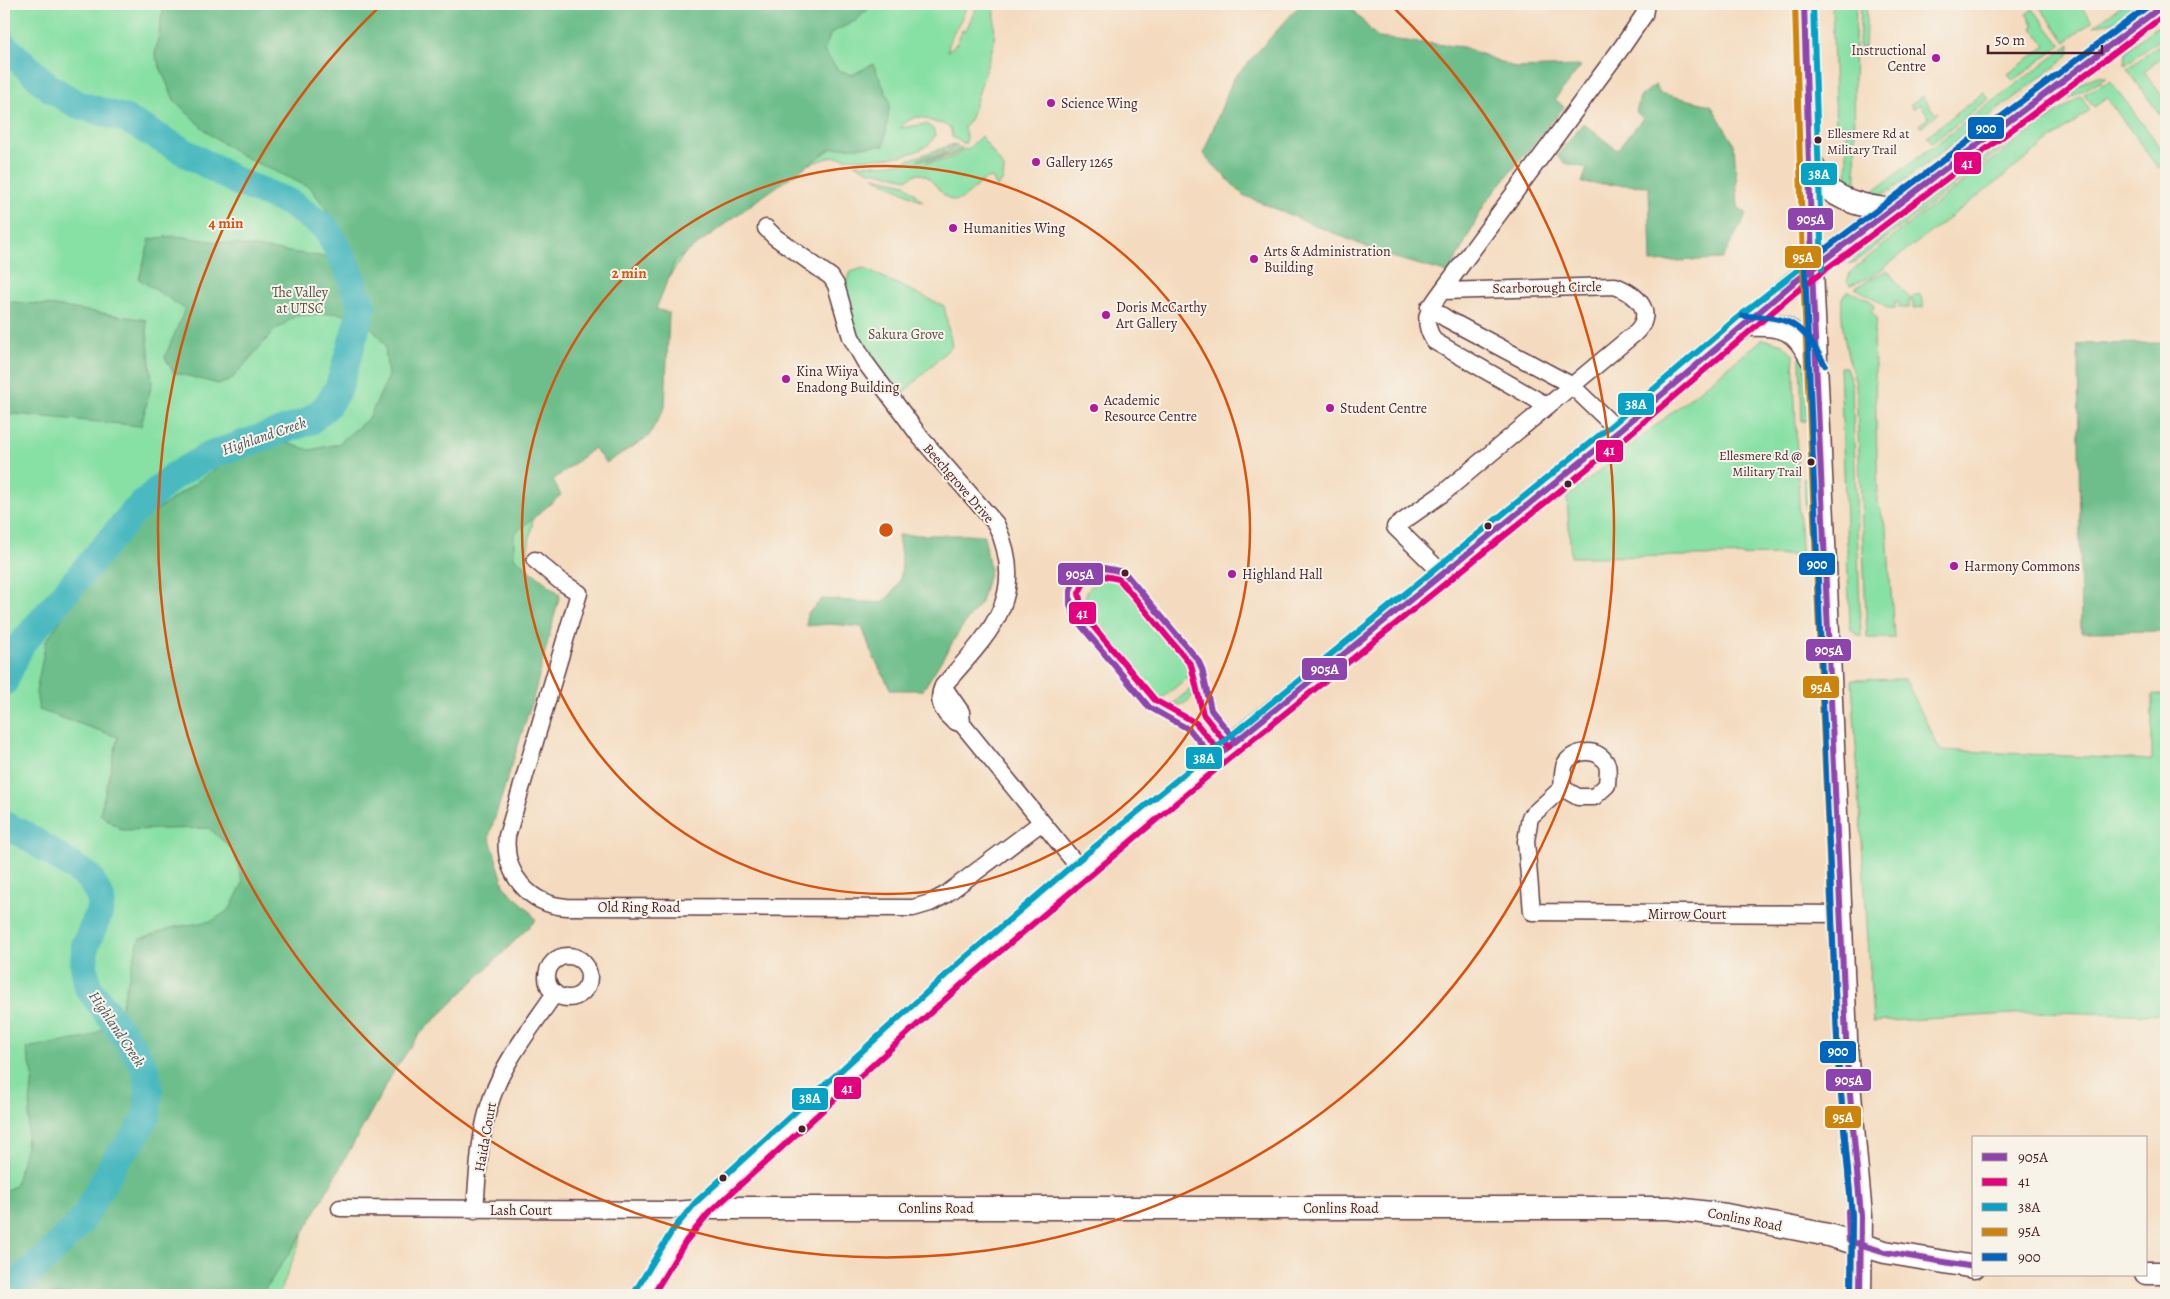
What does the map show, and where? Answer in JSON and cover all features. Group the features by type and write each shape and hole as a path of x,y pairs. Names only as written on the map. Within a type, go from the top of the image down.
{"street":[{"path":"1546,405 1434,341 1427,330 1426,321 1430,307 1622,47 1644,15 1646,4"},
{"path":"1804,4 1817,369 1849,1109 1855,1243 1860,1295"},
{"path":"643,1295 679,1236 702,1208 964,970 1081,870 1619,431 1743,325 1813,269 2165,4"},
{"path":"1810,158 1821,183 1863,206 1892,210"},
{"name":"Beechgrove Drive","path":"766,228 775,237 831,277 836,285 851,337 865,362 921,438 996,524 1002,537 1006,562 1007,586 1003,608 992,629 943,686 961,712 957,722 1042,822"},
{"name":"Scarborough Circle","path":"1442,291 1615,286 1634,294 1640,301 1644,314 1638,331 1546,405 1442,494 1395,527 1443,574"},
{"path":"1430,307 1447,319 1571,385 1619,431"},
{"path":"1743,325 1774,324 1789,330 1801,341 1817,369"},
{"name":"Old Ring Road","path":"535,560 579,594 507,836 508,857 514,874 524,888 538,899 567,907 913,908 942,897 1042,822"},
{"name":"Mirrow Court","path":"1562,788 1530,817 1526,840 1532,912 1841,914"},
{"path":"1042,822 1081,870"},
{"name":"Haida Court","path":"475,1210 480,1148 492,1096 504,1069 555,993"},
{"name":"Lash Court","path":"340,1208 673,1210 702,1208"},
{"name":"Conlins Road","path":"702,1208 1668,1208 1726,1215 1855,1243 1885,1252 1972,1267"},
{"path":"1848,1295 1855,1243"},
{"path":"2148,1273 2166,1273"}],"green space":[{"name":"The Valley at UTSC","path":"4,4 967,4 951,39 948,51 957,43 962,30 965,31 967,28 978,4 995,4 994,43 971,118 964,128 967,139 965,144 952,137 951,129 944,124 918,117 913,118 900,128 926,124 933,129 935,135 929,144 906,155 859,159 833,157 807,165 814,160 740,169 541,473 499,717 398,993 279,1295 4,1295"},
{"name":"The Valley at UTSC","path":"164,4 873,4 857,20 831,33 824,51 838,70 852,75 873,64 890,102 884,146 832,148 675,261 656,309 669,313 665,407 648,437 606,463 594,448 553,480 561,495 514,534 514,558 560,594 534,695 489,836 505,888 528,909 536,920 418,1036 394,1071 305,1230 261,1295 4,1295 4,1191 15,1186 26,1146 33,1075 26,1048 87,1038 111,1024 121,1007 139,939 175,927 212,921 230,909 243,883 234,851 209,828 122,830 100,814 118,737 39,710 36,692 46,641 117,538 262,436 310,450 338,444 369,418 388,378 385,345 366,320 337,313 295,316 273,332 230,381 218,384 173,372 165,357 185,309 139,279 150,239 175,236 326,257 346,238 311,188 242,156 209,134 174,100 155,55"},
{"path":"1301,4 1347,4 1378,38 1463,47 1516,68 1581,66 1555,99 1564,107 1485,203 1449,273 1388,256 1243,195 1203,154 1233,79"},
{"path":"1832,4 1856,4 1854,82 1856,188 1848,182 1846,130 1836,130"},
{"path":"1861,4 1867,4 1865,47 1859,47"},
{"path":"2079,4 2092,21 2066,42 2038,5"},
{"path":"2123,4 2137,4 2113,22 2094,26"},
{"path":"2033,9 2061,45 2013,81 2008,74 2046,46 2032,27 2034,25 2026,14"},
{"path":"2166,20 2166,34 2125,65 2126,52 2130,47"},
{"path":"2166,39 2166,54 2144,71 2166,102 2166,123 2127,69"},
{"path":"2070,44 2069,55 2061,62 1890,191 1872,197 1868,195"},
{"path":"2098,76 2106,78 2066,100 1854,263 1847,265 1878,238 2085,81"},
{"path":"2110,81 2162,149 2163,163 2158,168 2107,98 2094,107 2084,94"},
{"path":"1655,85 1659,93 1711,105 1734,144 1738,207 1747,214 1722,259 1651,262 1649,186 1582,183 1587,168 1565,163 1557,156 1583,123 1617,150 1643,118 1636,112 1640,97"},
{"path":"1984,92 1989,99 1932,143 1927,136"},
{"path":"1922,96 1934,112 1938,113 1921,128 1919,125 1929,117 1920,104 1913,109 1910,105"},
{"path":"2081,96 2090,110 1885,267 1871,277 1850,285 1847,281 1850,273 1856,267 2015,143"},
{"path":"981,136 1004,168 1003,180 997,187 992,178 986,179 958,200 952,200 947,197 932,181 921,174 908,179 868,170 854,164 884,165 902,162 954,144 917,161 946,152 956,144 958,146 946,154 926,160 944,156 960,147 962,148 953,155 926,163 946,160 963,149 967,150"},
{"path":"874,177 905,184 923,202"},
{"name":"Sakura Grove","path":"863,268 944,306 952,346 899,397 852,326 843,286 851,272"},
{"path":"1887,270 1910,299 1919,294 1923,300 1923,307 1913,308 1913,301 1909,301 1909,308 1899,308 1899,302 1895,301 1895,308 1887,308 1855,288"},
{"path":"1849,291 1871,301 1874,307 1871,312 1877,320 1874,330 1878,503 1887,531 1894,638 1867,638 1856,384 1847,352 1842,319 1842,297"},
{"path":"4,301 55,306 146,320 152,383 141,426 4,413"},
{"path":"1763,339 1783,344 1793,354 1801,552 1795,555 1571,557 1567,497"},
{"path":"2166,343 2166,631 2081,632 2078,344"},
{"path":"1800,358 1805,358 1807,421 1802,421"},
{"path":"1840,367 1846,367 1852,384 1861,637 1851,630 1850,625"},
{"path":"1809,477 1812,560 1808,560 1804,478"},
{"path":"898,535 984,535 990,570 981,602 962,627 923,690 891,690 873,656 862,627 830,624 807,626 807,614 822,599 881,603 890,596 896,588 901,573"},
{"path":"1106,577 1121,581 1127,585 1196,670 1159,701 1085,610 1085,599 1089,589 1100,579"},
{"path":"1905,679 1940,750 2152,760 2152,695 2166,695 2166,1015 2047,1012 1873,1022 1852,680"},
{"path":"1199,682 1189,700 1181,705 1170,706"}],"waterway":[{"name":"Highland Creek","path":"4,46 50,88 76,104 126,119 236,181 290,203 326,228 349,271 362,308 339,387 327,406 310,421 208,456 172,477 133,513 20,646 4,682"},
{"name":"Highland Creek","path":"4,825 25,835 90,878 101,899 99,913 85,946 84,967 88,987 134,1049 146,1071 149,1089 147,1116 134,1138 116,1159 82,1221 45,1259 4,1293"}],"transit line":[{"name":"95A","path":"1795,4 1804,294 1838,1061 1852,1216 1851,1295"},
{"name":"905A","path":"1804,4 1813,294 1847,1061 1861,1216 1860,1295"},
{"name":"38A","path":"1813,4 1822,269"},
{"name":"900","path":"1851,1295 1852,1216 1838,1061 1805,267 1808,262 2151,4"},
{"name":"905A","path":"1236,741 1211,710 1202,669 1198,660 1124,572 1099,567 1080,574 1073,582 1070,592 1070,604 1074,617 1149,707 1190,730 1214,759 1619,431 1792,284 2165,4"},
{"name":"41","path":"653,1295 686,1241 708,1214 970,977 1220,766 1625,438 1797,291 2166,14"},
{"name":"38A","path":"636,1290 672,1231 696,1202 958,964 1075,863 1613,424 1737,318 1808,262"},
{"name":"900","path":"1743,316 1759,316 1784,320 1793,325 1809,340 1825,365"},
{"name":"41","path":"1221,753 1196,723 1155,700 1082,613 1079,593 1085,581 1099,575 1119,579 1191,665 1203,714 1229,747"},
{"name":"905A","path":"1848,1211 1849,1241 1885,1252 1972,1267"}],"place":[{"name":"Instructional Centre","path":"1936,58"},
{"name":"Science Wing","path":"1051,103"},
{"name":"Ellesmere Rd at Military Trail","path":"1818,140"},
{"name":"Gallery 1265","path":"1036,162"},
{"name":"Humanities Wing","path":"953,228"},
{"name":"Arts & Administration Building","path":"1254,259"},
{"name":"Doris McCarthy Art Gallery","path":"1106,315"},
{"name":"Kina Wiiya Enadong Building","path":"786,379"},
{"name":"Academic Resource Centre","path":"1094,408"},
{"name":"Student Centre","path":"1330,408"},
{"name":"Ellesmere Rd @ Military Trail","path":"1811,462"},
{"name":"Harmony Commons","path":"1954,566"},
{"name":"Highland Hall","path":"1232,574"}]}
